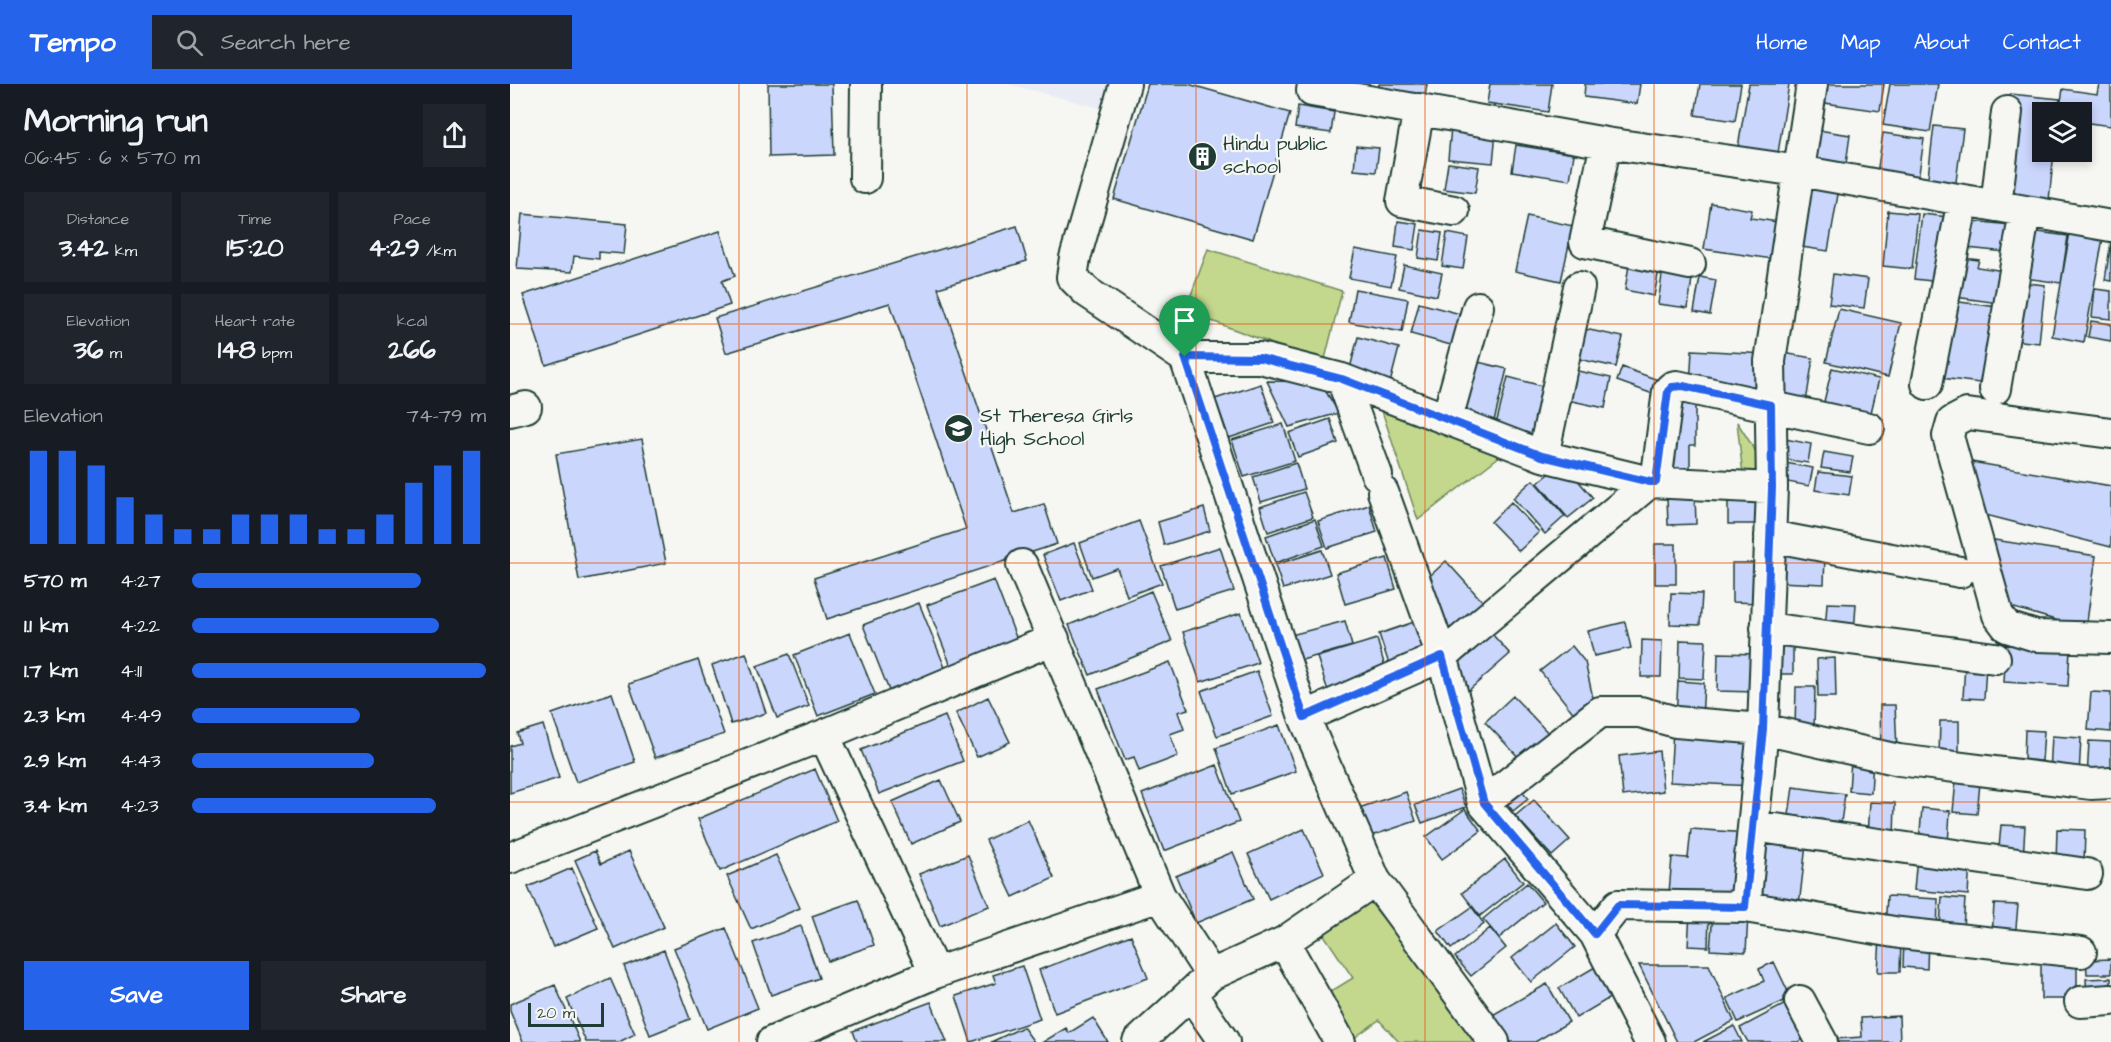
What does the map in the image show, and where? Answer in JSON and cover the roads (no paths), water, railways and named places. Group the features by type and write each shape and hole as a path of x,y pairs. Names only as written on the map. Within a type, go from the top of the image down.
{"street":[{"path":"865,178 866,84"},
{"path":"1125,84 1075,258 1072,277 1087,292 1185,357 1260,358 1342,379 1542,456 1653,482 1772,488"},
{"path":"1313,84 1312,91 1606,143 1799,171 2111,226"},
{"path":"1745,907 1763,729 1772,488 1770,361 1812,84"},
{"path":"1419,109 1402,201 1454,211"},
{"path":"1996,206 2007,112"},
{"path":"1606,143 1585,242 1690,264"},
{"path":"1927,384 1964,200"},
{"path":"1995,389 2025,211"},
{"path":"1542,456 1579,287"},
{"path":"1447,419 1478,307"},
{"path":"1185,357 1304,717 1375,880 1494,1042"},
{"path":"1342,379 1442,656 1484,803 1595,934 1650,1042"},
{"path":"1304,717 1442,656 1653,482 1668,391 1672,387 1683,386 1869,428"},
{"path":"2111,434 1967,414 1952,422 1947,436 1998,615 2007,627 2036,636 2111,638"},
{"path":"1770,536 1960,572"},
{"path":"1022,565 1160,896 1201,985 1224,1042"},
{"path":"1766,628 1995,658"},
{"path":"510,858 824,735 1053,639"},
{"path":"1484,803 1600,712 1640,712 1676,722 1763,729 1899,760 2091,784 2111,783"},
{"path":"824,735 935,973"},
{"path":"1754,826 2087,874"},
{"path":"1138,1042 1201,985 1284,942 1375,880"},
{"path":"772,1042 935,973 1160,896"},
{"path":"1595,934 1618,905 1745,907 1900,933 2081,952"},
{"path":"1284,942 1340,1042"},
{"path":"2080,1002 2111,1000"},
{"path":"1800,1001 1822,1042"}],"place":[{"name":"Hindu public school","path":"1202,156"},
{"name":"St Theresa Girls High School","path":"959,428"}]}
